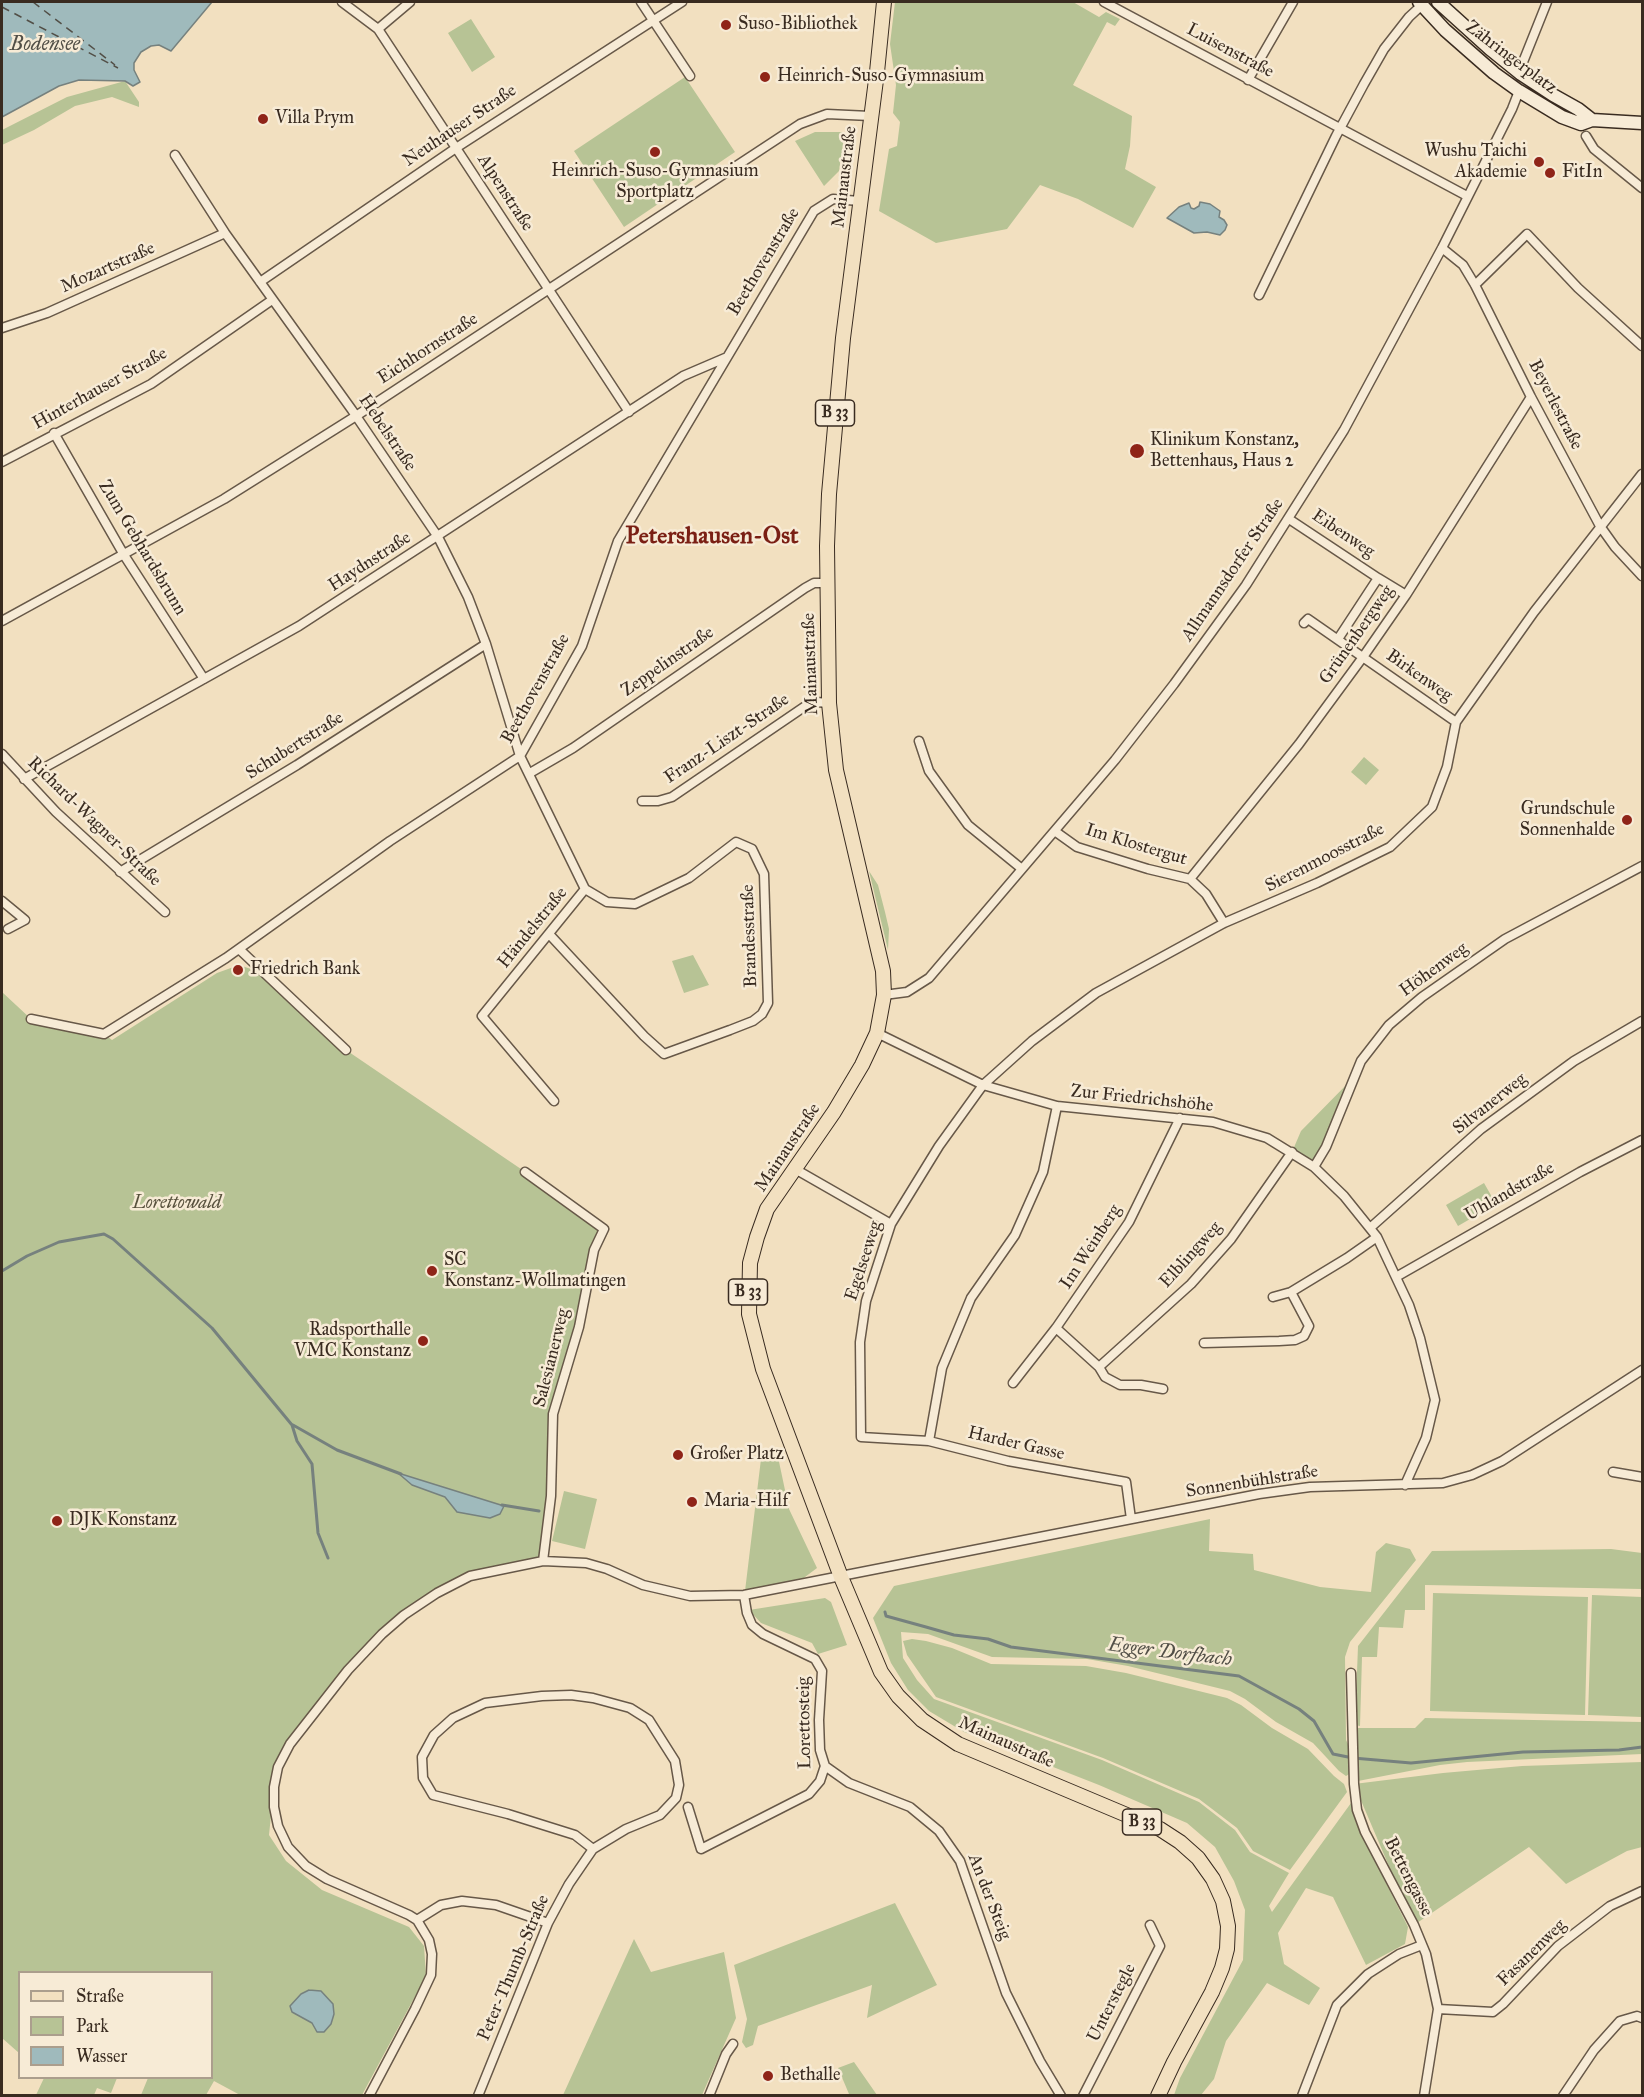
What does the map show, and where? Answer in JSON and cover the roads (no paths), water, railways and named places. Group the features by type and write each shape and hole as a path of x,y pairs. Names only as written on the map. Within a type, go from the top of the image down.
{"main road":[{"name":"Mainaustraße","path":"884,2 835,419 829,494 827,583 829,703 836,770 883,971 884,995 877,1033 862,1065 840,1102 767,1209 750,1263 749,1314 763,1369 841,1577 881,1672 898,1696 922,1720 958,1744 1160,1830 1180,1842 1198,1858 1213,1879 1223,1901 1228,1926 1227,1949 1222,1968 1158,2096"},
{"name":"Zähringerplatz","path":"1438,2 1521,74 1592,120"},
{"name":"Zähringerplatz","path":"1420,3 1452,36 1519,91 1562,117 1581,124 1592,120 1642,123"},
{"path":"1519,91 1521,74"}],"street":[{"name":"Alpenstraße","path":"342,2 378,29 629,412"},
{"path":"378,29 410,2"},
{"path":"641,2 690,76"},
{"name":"Neuhauser Straße","path":"260,282 456,148 682,2"},
{"name":"Luisenstraße","path":"1104,2 1467,196"},
{"path":"1248,80 1293,2"},
{"path":"1521,74 1523,62 1547,2"},
{"path":"1259,295 1340,129 1384,50 1420,3"},
{"name":"Allmannsdorfer Straße","path":"884,995 907,992 929,978 1056,832 1174,684 1246,585 1344,430 1442,248 1512,110 1519,91"},
{"name":"Eichhornstraße","path":"2,621 224,499 356,416 800,124 827,114 870,117"},
{"path":"1586,136 1594,149 1642,188"},
{"name":"Hebelstraße","path":"175,155 225,233 356,416 438,537 468,597 486,644 520,756"},
{"name":"Beethovenstraße","path":"31,1019 104,1034 239,949 390,841 520,756 582,646 618,542 814,211 833,199 860,201"},
{"name":"Mozartstraße","path":"2,328 46,313 225,233"},
{"path":"1475,285 1527,234 1578,288 1642,346"},
{"name":"Beyerlestraße","path":"1442,248 1463,265 1475,285 1531,397 1600,526 1615,547 1642,576"},
{"name":"Hinterhauser Straße","path":"2,462 151,384 272,300"},
{"name":"Haydnstraße","path":"24,779 299,626 683,376 726,358"},
{"name":"Grünenbergweg","path":"1190,879 1299,744 1363,657 1406,595 1531,397"},
{"name":"Zum Gebhardsbrunn","path":"54,433 124,555 204,679"},
{"name":"Sierenmoosstraße","path":"983,1085 1032,1041 1096,993 1224,923 1308,887 1390,847 1432,807 1447,766 1456,722 1534,612 1642,474"},
{"name":"Eibenweg","path":"1289,519 1406,595"},
{"path":"1338,639 1378,578"},
{"name":"Zeppelinstraße","path":"530,773 573,748 805,588 814,584 827,583"},
{"name":"Birkenweg","path":"1304,623 1308,619 1456,722"},
{"name":"Schubertstraße","path":"120,872 297,765 486,644"},
{"name":"Franz-Liszt-Straße","path":"642,801 658,801 672,797 804,707 816,702 829,703"},
{"path":"919,741 929,771 968,825 1022,869"},
{"name":"Richard-Wagner-Straße","path":"2,753 24,779 165,912"},
{"name":"Händelstraße","path":"520,756 585,889 482,1016 554,1101"},
{"name":"Im Klostergut","path":"1056,832 1077,847 1148,869 1190,879 1206,894 1224,923"},
{"name":"Brandesstraße","path":"549,934 644,1036 664,1054 753,1021 762,1014 768,1003 764,874 752,849 735,842 689,878 635,904 607,902 585,889"},
{"name":"Höhenweg","path":"1314,1167 1329,1138 1361,1061 1389,1025 1422,997 1505,939 1642,866"},
{"path":"2,901 26,920 8,929"},
{"path":"239,949 346,1050"},
{"name":"Silvanerweg","path":"1370,1228 1481,1129 1574,1061 1642,1021"},
{"name":"Zur Friedrichshöhe","path":"877,1033 983,1085 1057,1107 1213,1122 1267,1138 1314,1167 1344,1196 1377,1237 1409,1305 1420,1338 1435,1400 1426,1438 1405,1485"},
{"name":"Egelseeweg","path":"861,1437 860,1342 866,1301 891,1224 939,1146 983,1085"},
{"path":"929,1441 942,1368 971,1298 1015,1235 1043,1172 1057,1107"},
{"name":"Im Weinberg","path":"1013,1383 1056,1328 1129,1222 1180,1118"},
{"name":"Uhlandstraße","path":"1396,1277 1580,1172 1642,1140"},
{"name":"Elblingweg","path":"1099,1367 1191,1284 1231,1239 1292,1152"},
{"path":"795,1169 891,1224"},
{"name":"Salesianerweg","path":"525,1172 604,1229 594,1250 579,1327 553,1414 551,1496 543,1561"},
{"path":"1273,1297 1291,1292 1377,1237"},
{"path":"1204,1343 1295,1340 1304,1336 1309,1326 1291,1292"},
{"path":"1056,1328 1099,1367 1105,1377 1120,1385 1142,1385 1163,1389"},
{"name":"Sonnenbühlstraße","path":"417,1920 327,1879 306,1866 288,1847 278,1826 274,1807 274,1787 278,1767 290,1744 348,1670 382,1634 404,1615 437,1593 470,1576 543,1561 586,1563 643,1584 690,1596 744,1595 1259,1494 1310,1487 1443,1483 1472,1475 1502,1461 1642,1370"},
{"name":"Harder Gasse","path":"861,1437 929,1441 1008,1461 1126,1482 1131,1519"},
{"path":"1613,1472 1642,1477"},
{"name":"Lorettosteig","path":"688,1807 701,1849 809,1794 820,1781 825,1766 820,1750 819,1720 822,1671 815,1659 763,1634 752,1625 744,1595"},
{"name":"Bettengasse","path":"1351,1673 1357,1810 1365,1832 1414,1925 1426,1954 1438,2009 1424,2096"},
{"name":"Peter-Thumb-Straße","path":"478,2096 548,1923 569,1884 593,1849 626,1829 660,1815 676,1798 679,1785 675,1761 649,1720 630,1708 593,1698 571,1695 542,1696 485,1703 453,1718 434,1735 422,1757 423,1778 433,1795 575,1834 593,1849"},
{"name":"An der Steig","path":"825,1766 849,1783 910,1807 939,1831 960,1862 1006,1993 1040,2061 1061,2096"},
{"name":"Fasanenweg","path":"1438,2009 1493,2012 1558,1946 1610,1906 1642,1891"},
{"path":"369,2096 431,1975 432,1954 429,1940 417,1920 441,1905 462,1901 496,1905 548,1923"},
{"name":"Unterstegle","path":"1083,2096 1160,1946 1150,1925"},
{"path":"1302,2096 1337,2005 1368,1974 1399,1954 1422,1945"},
{"path":"1563,2096 1594,2050 1620,2020 1637,2016 1642,2018"},
{"path":"709,2096 726,2054 733,2044"}],"water":[{"name":"Bodensee","path":"2,2 212,2 171,51 159,45 151,46 141,52 134,63 134,70 140,82 133,86 125,81 79,80 59,86 2,117"},
{"path":"1200,202 1210,204 1220,211 1219,217 1227,225 1220,235 1207,232 1194,233 1167,218 1179,207 1189,203 1194,209 1199,206"},
{"path":"398,1473 504,1506 500,1514 490,1518 457,1512 445,1497 412,1485"},
{"path":"309,1990 321,1991 333,2004 334,2014 331,2024 324,2032 317,2032 312,2023 292,2012 290,2006 301,1994"}],"waterway":[{"path":"2,1271 27,1256 59,1242 104,1234 113,1239 212,1328 292,1425 297,1441 312,1464 318,1533 328,1558"},
{"path":"293,1425 337,1450 401,1474"},
{"path":"502,1505 539,1511"},
{"name":"Egger Dorfbach","path":"885,1612 886,1616 954,1635 988,1639 1011,1647 1239,1676 1299,1709 1314,1721 1333,1754 1353,1758 1411,1763 1523,1752 1619,1750 1642,1747"}],"place":[{"name":"Suso-Bibliothek","path":"726,25"},
{"name":"Heinrich-Suso-Gymnasium","path":"765,77"},
{"name":"Villa Prym","path":"263,119"},
{"name":"Heinrich-Suso-Gymnasium Sportplatz","path":"655,152"},
{"name":"Wushu Taichi Akademie","path":"1539,162"},
{"name":"FitIn","path":"1550,173"},
{"name":"Klinikum Konstanz, Bettenhaus, Haus 2","path":"1137,451"},
{"name":"Grundschule Sonnenhalde","path":"1627,820"},
{"name":"Friedrich Bank","path":"238,970"},
{"name":"SC Konstanz-Wollmatingen","path":"432,1271"},
{"name":"Radsporthalle VMC Konstanz","path":"423,1341"},
{"name":"Großer Platz","path":"678,1455"},
{"name":"Maria-Hilf","path":"692,1502"},
{"name":"DJK Konstanz","path":"57,1521"},
{"name":"Bethalle","path":"768,2076"}],"district":[{"name":"Petershausen-Ost","path":"712,537"}],"park label":[{"name":"Lorettowald","path":"177,1204"}]}
